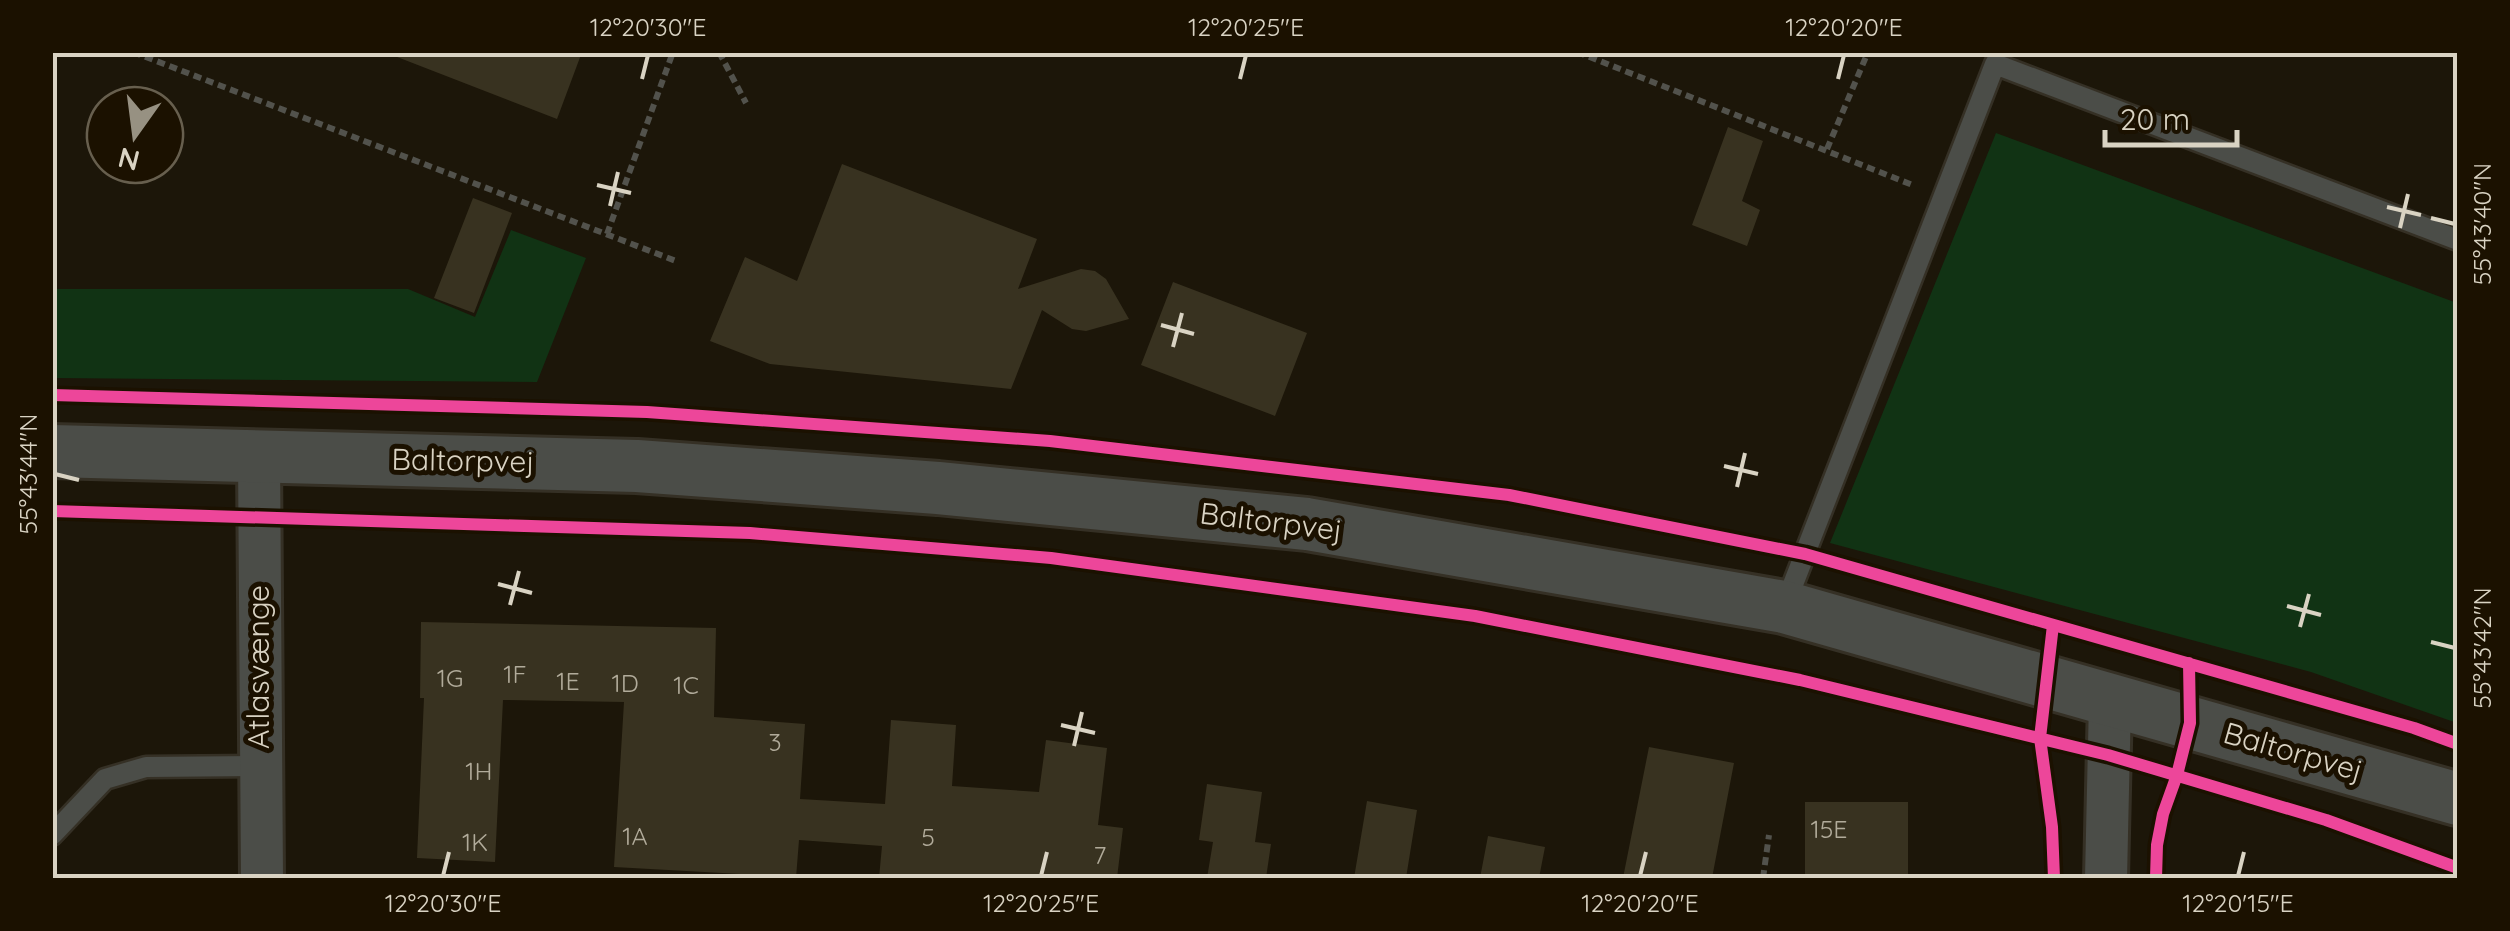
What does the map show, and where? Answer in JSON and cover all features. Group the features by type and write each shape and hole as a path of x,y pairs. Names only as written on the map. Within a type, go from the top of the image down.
{"street":[{"name":"Baltorpvej","path":"52,451 637,466 938,488 1308,524 1784,607 2458,799"},
{"name":"Atlasvænge","path":"259,456 262,878"},
{"path":"2106,878 2110,701"}],"lane":[{"path":"1784,607 1995,64 2458,240"},
{"path":"52,835 104,779 146,767 260,766"}],"path":[{"path":"133,52 676,262"},
{"path":"607,234 673,52"},
{"path":"719,52 746,103"},
{"path":"1576,52 1943,197"},
{"path":"1827,149 1868,52"},
{"path":"1762,878 1769,835"}],"green space":[{"path":"1996,133 2457,303 2457,723 2311,672 1830,543"},
{"path":"511,230 586,258 537,382 53,378 53,289 408,289 475,317"}],"building":[{"path":"582,52 557,119 392,55"},
{"path":"1728,127 1763,141 1742,201 1760,210 1747,246 1692,225"},
{"path":"842,164 1037,239 1018,289 1081,269 1095,271 1106,279 1129,319 1086,331 1072,329 1042,310 1011,389 770,364 710,341 745,257 797,281"},
{"path":"473,198 512,213 474,313 434,298"},
{"path":"1173,282 1307,333 1275,416 1141,365"},
{"path":"421,622 716,628 714,717 805,724 800,799 885,804 891,720 956,725 952,786 1039,792 1046,740 1107,748 1098,825 1123,828 1117,878 879,878 882,846 799,840 796,878 739,878 740,874 614,867 624,702 503,700 495,862 417,858 424,698 420,698"},
{"path":"1649,747 1734,763 1712,878 1623,878"},
{"path":"1207,784 1262,792 1255,842 1271,844 1266,878 1207,878 1213,842 1199,840"},
{"path":"1367,801 1417,810 1406,878 1354,878"},
{"path":"1805,802 1908,802 1908,878 1805,878"},
{"path":"1488,836 1545,847 1539,878 1480,878"}],"cycle path":[{"path":"52,395 647,412 1050,441 1509,495 1805,554 2414,728 2458,744"},
{"path":"52,511 750,533 1051,558 1475,616 1800,680 2108,755 2326,820 2458,868"},
{"path":"2053,625 2040,738 2052,827 2054,878"},
{"path":"2156,878 2163,814 2190,723 2189,663"}]}
